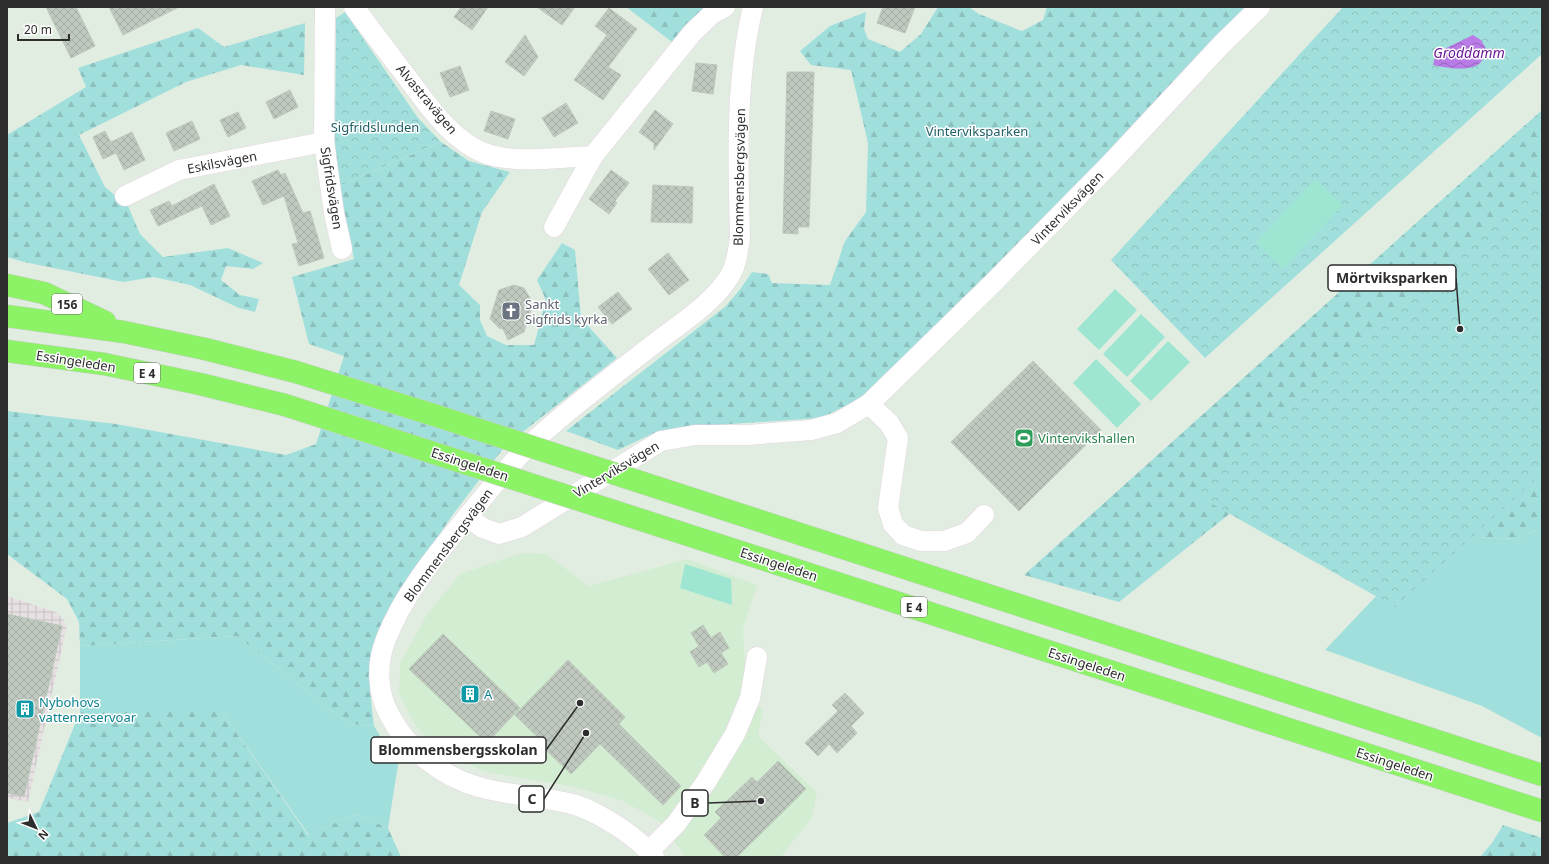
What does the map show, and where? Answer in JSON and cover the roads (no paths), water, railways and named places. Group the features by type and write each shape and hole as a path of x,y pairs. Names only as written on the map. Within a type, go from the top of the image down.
{"highway":[{"name":"156","path":"7,285 44,293 124,332"},
{"path":"7,316 124,332 205,349 296,372 437,416 1542,775"},
{"name":"Essingeleden","path":"7,351 104,364 200,384 284,405 992,632 1542,811"}],"street":[{"name":"Sigfridsvägen","path":"325,7 324,142 334,213 342,249"},
{"name":"Alvastravägen","path":"354,7 426,102 450,130 471,146 487,154 505,158 524,159 593,156"},
{"path":"554,227 593,156 692,32 712,14 725,7"},
{"name":"Blommensbergsvägen","path":"752,7 740,83 740,237 736,261 730,274 714,294 692,315 579,401 543,432 515,459 467,517 421,577 398,613 385,640 379,666 380,687 383,701 389,715 399,731 413,747 435,765 456,779 480,788 572,804 602,816 629,834 651,854 706,782 735,734 750,698 757,658"},
{"name":"Vinterviksvägen","path":"467,517 483,528 499,534 522,527 661,441 695,435 747,435 811,430 837,423 869,404 992,284 1112,162 1222,44 1260,7"},
{"name":"Eskilsvägen","path":"125,196 179,170 324,142"},
{"path":"869,404 889,423 898,438 888,508 893,524 903,535 920,541 944,541 967,533 984,515"}],"water":[{"name":"Groddamm","path":"1473,35 1481,40 1488,52 1476,66 1471,68 1451,68 1433,65 1436,53"}],"place":[{"name":"Sankt Sigfrids kyrka","path":"511,311"},
{"name":"Mörtviksparken","path":"1460,329"},
{"name":"Vintervikshallen","path":"1024,438"},
{"name":"A","path":"470,694"},
{"name":"Blommensbergsskolan","path":"580,703"},
{"name":"Nybohovs vattenreservoar","path":"25,709"},
{"name":"C","path":"586,733"},
{"name":"B","path":"761,801"}],"park label":[{"name":"Sigfridslunden","path":"375,127"},
{"name":"Vinterviksparken","path":"977,131"}]}
